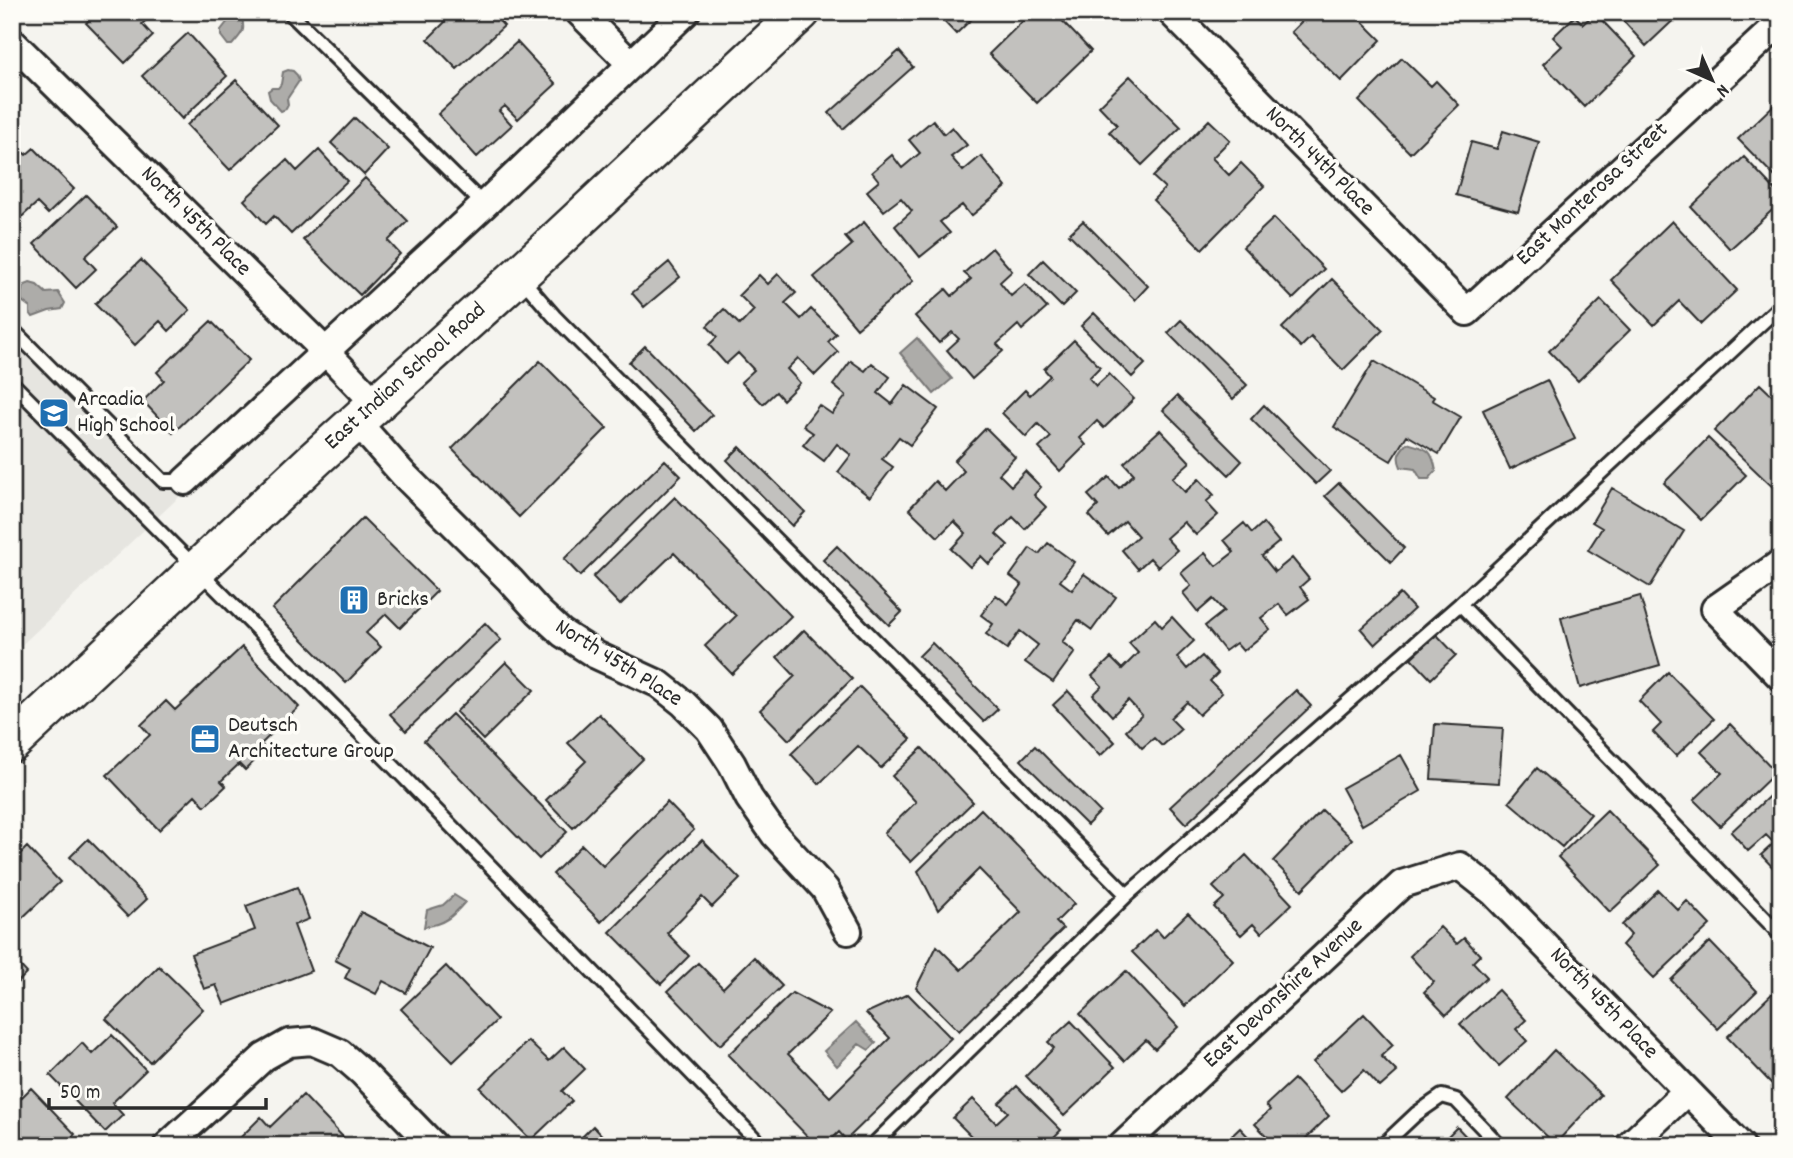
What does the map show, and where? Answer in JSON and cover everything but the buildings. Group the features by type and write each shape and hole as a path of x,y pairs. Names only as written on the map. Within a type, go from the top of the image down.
{"main road":[{"name":"East Indian School Road","path":"12,743 801,12"}],"street":[{"path":"579,12 631,64"},
{"path":"185,481 484,205 686,12"},
{"name":"North 44th Place","path":"1171,12 1467,312"},
{"name":"East Monterosa Street","path":"1467,312 1781,22"},
{"name":"North 45th Place","path":"12,42 325,351 367,413 403,474 539,612 562,633 596,655 659,684 709,729 732,764 749,799 775,835 825,889 848,931"},
{"path":"1781,563 1715,609 1781,677"},
{"name":"North 45th Place","path":"1460,866 1493,892 1741,1146"},
{"name":"East Devonshire Avenue","path":"1122,1146 1402,884 1460,866"},
{"path":"167,1146 264,1057 289,1043 312,1041 340,1053 434,1146"},
{"path":"1629,1146 1687,1091"}],"lane":[{"path":"289,12 484,205"},
{"path":"519,275 554,316 1127,895"},
{"path":"872,1146 1127,895 1460,604 1781,305"},
{"path":"12,329 163,481 185,481"},
{"path":"12,383 198,569 762,1146"},
{"path":"1460,604 1781,934"},
{"path":"1382,1146 1416,1114 1442,1096 1456,1100 1500,1146"}],"shaded area":[{"path":"226,12 241,12 243,30 232,45 228,45 221,36 221,30 228,21"},
{"path":"288,70 297,75 299,81 287,99 286,109 281,111 270,99 268,91 278,88 283,72"},
{"path":"30,283 46,293 58,292 65,303 62,309 33,317 30,307 19,296 25,285"},
{"name":"Arcadia High School","path":"12,329 179,497 12,654"},
{"path":"917,338 952,379 934,394 900,353"},
{"path":"1407,443 1424,448 1433,458 1436,471 1429,479 1421,479 1415,469 1401,467 1399,454"},
{"path":"454,895 465,902 456,912 448,919 424,927 427,910 443,905"},
{"path":"856,1022 876,1043 869,1050 859,1044 837,1066 824,1051"}],"place":[{"name":"Arcadia High School","path":"54,413"},
{"name":"Bricks","path":"354,600"},
{"name":"Deutsch Architecture Group","path":"205,739"}]}
